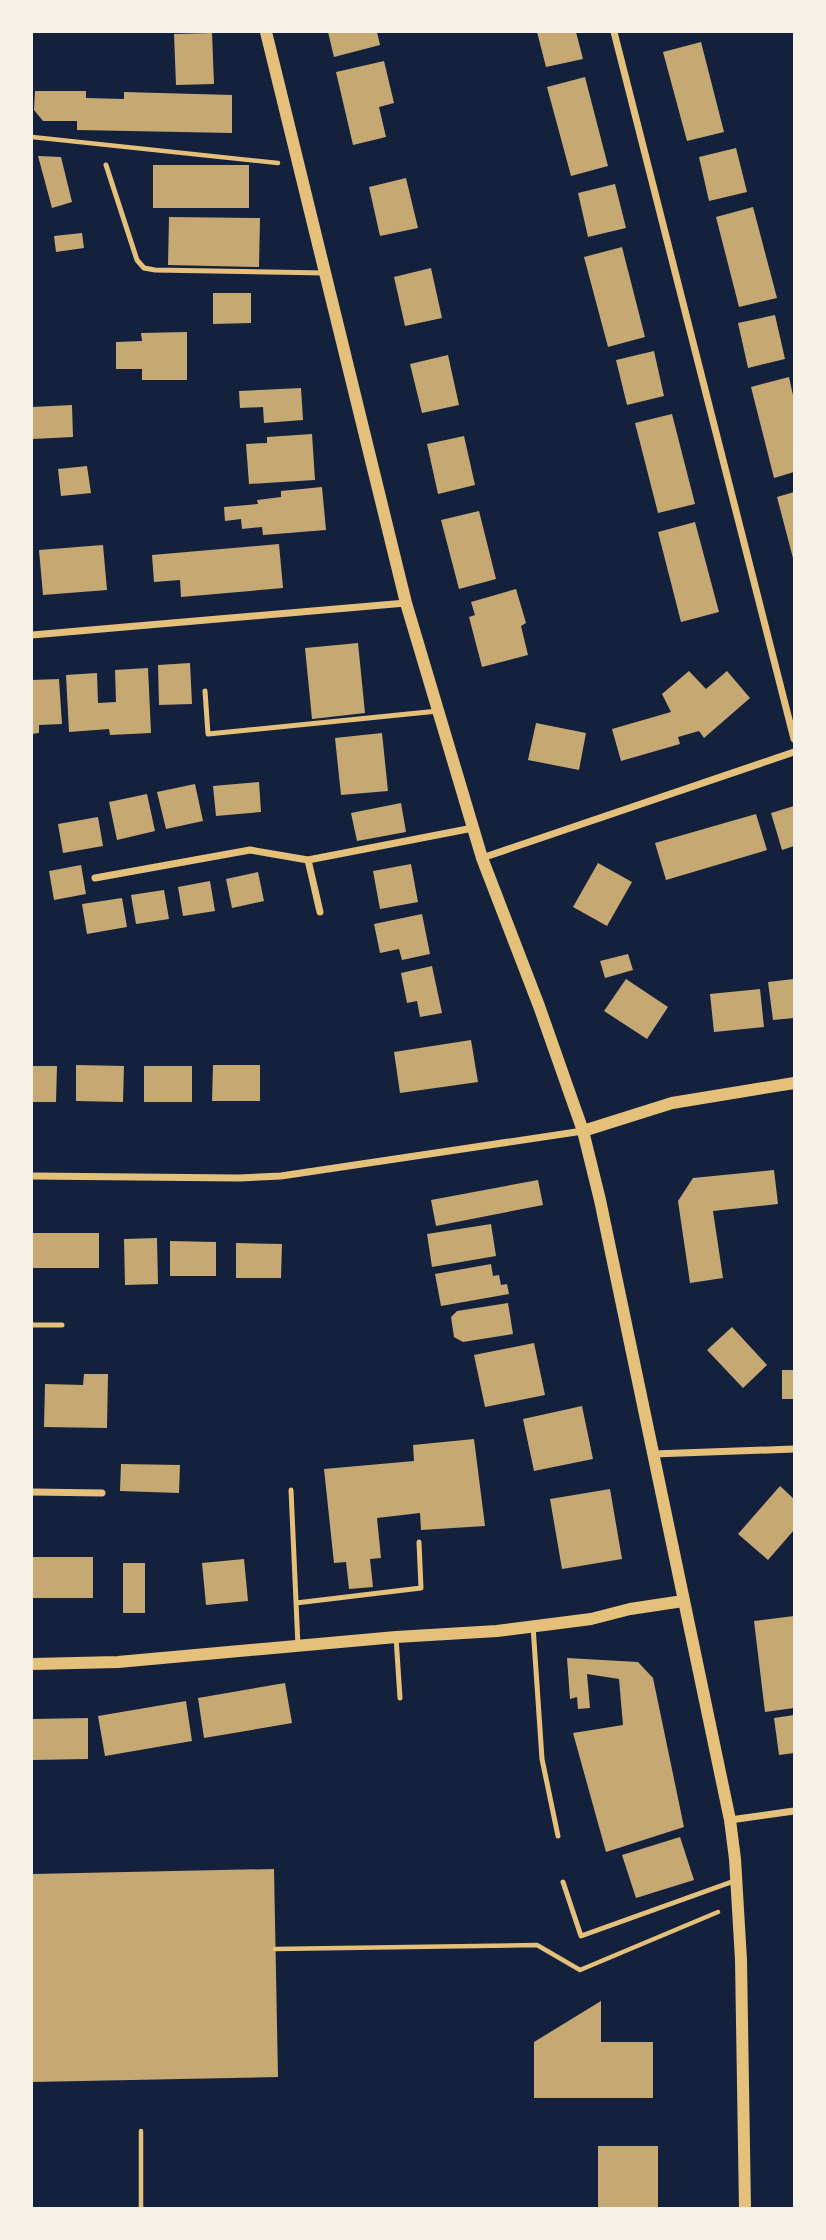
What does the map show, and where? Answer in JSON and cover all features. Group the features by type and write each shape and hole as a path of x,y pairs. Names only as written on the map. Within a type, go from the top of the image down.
{"street":[{"path":"266,32 406,603 482,858 583,1130 600,1200 730,1820 738,1903 745,2208"},
{"path":"614,32 794,739"},
{"path":"32,635 406,603"},
{"path":"482,858 794,752"},
{"path":"95,878 250,850 308,860 473,828"},
{"path":"308,860 320,912"},
{"path":"32,1175 239,1178 281,1176 583,1130 672,1103 794,1083"},
{"path":"652,1454 794,1449"},
{"path":"32,1492 102,1493"},
{"path":"32,1664 118,1661 497,1630 591,1619 630,1609 683,1601"},
{"path":"730,1820 794,1811"}],"lane":[{"path":"106,165 137,260 144,268 326,273"},
{"path":"205,691 208,734 438,711"},
{"path":"32,1325 61,1325"},
{"path":"291,1490 298,1646"},
{"path":"296,1603 421,1588 419,1542"},
{"path":"533,1626 542,1759 558,1836"},
{"path":"396,1637 400,1698"},
{"path":"563,1882 581,1936 737,1880"}],"path":[{"path":"32,137 299,164"},
{"path":"275,1949 537,1945 580,1970 738,1903"},
{"path":"141,2131 141,2208"}],"building":[{"path":"328,32 377,32 380,45 334,57"},
{"path":"537,32 576,32 583,59 546,67"},
{"path":"212,33 214,84 176,85 174,34"},
{"path":"701,42 724,132 687,141 663,52"},
{"path":"384,61 394,103 379,107 386,137 353,145 336,72"},
{"path":"585,77 608,166 571,176 547,87"},
{"path":"35,91 86,91 86,98 124,99 124,92 232,95 232,133 77,130 77,121 43,121 34,110"},
{"path":"736,148 747,192 709,201 699,157"},
{"path":"38,156 61,157 72,202 52,208"},
{"path":"153,165 249,165 249,208 153,208"},
{"path":"406,178 418,228 380,236 369,187"},
{"path":"615,184 626,228 588,237 578,193"},
{"path":"753,207 777,298 739,307 716,217"},
{"path":"169,217 260,218 259,267 168,265"},
{"path":"82,233 84,248 56,252 54,236"},
{"path":"622,247 645,337 608,347 584,257"},
{"path":"431,268 442,318 405,326 394,277"},
{"path":"213,293 251,293 251,323 213,324"},
{"path":"775,315 785,359 748,368 738,323"},
{"path":"187,332 187,380 142,380 142,369 116,369 116,342 142,341 141,333"},
{"path":"654,351 664,396 627,405 616,360"},
{"path":"448,355 459,405 422,413 410,364"},
{"path":"789,377 794,400 794,472 774,478 751,387"},
{"path":"301,388 303,420 264,423 263,407 240,408 239,391"},
{"path":"72,405 73,437 32,439 32,407"},
{"path":"672,414 695,504 658,513 635,423"},
{"path":"312,434 315,480 249,484 246,444 267,443 267,437"},
{"path":"464,436 475,485 438,494 427,444"},
{"path":"87,466 91,493 61,496 58,469"},
{"path":"322,487 326,530 263,535 262,527 242,529 241,519 225,521 224,507 258,504 257,500 281,497 281,491"},
{"path":"794,492 794,562 777,497"},
{"path":"479,511 496,579 459,589 441,520"},
{"path":"695,522 719,612 681,622 658,532"},
{"path":"279,544 283,588 181,597 180,580 154,582 152,555"},
{"path":"103,545 107,590 43,595 39,550"},
{"path":"516,589 526,623 521,626 528,655 482,667 469,617 475,615 471,602"},
{"path":"358,643 365,713 312,719 305,648"},
{"path":"190,663 192,704 159,705 158,665"},
{"path":"148,668 151,733 110,735 109,729 69,732 66,675 97,673 98,703 116,702 115,670"},
{"path":"689,671 706,689 727,671 750,698 704,738 699,731 678,737 680,744 621,761 612,729 671,712 662,694"},
{"path":"59,679 62,724 39,725 39,733 32,734 32,680"},
{"path":"536,723 586,733 579,770 528,760"},
{"path":"382,733 388,791 341,795 335,738"},
{"path":"259,782 261,812 216,816 213,786"},
{"path":"195,784 203,821 166,829 157,792"},
{"path":"147,794 155,831 117,840 109,802"},
{"path":"401,803 406,832 357,841 351,813"},
{"path":"794,806 794,846 782,850 771,813"},
{"path":"756,814 767,850 666,880 655,843"},
{"path":"98,817 103,846 63,853 58,824"},
{"path":"598,863 632,882 607,926 573,907"},
{"path":"411,864 418,902 380,909 373,871"},
{"path":"81,865 86,894 54,900 49,871"},
{"path":"258,872 264,901 232,908 226,879"},
{"path":"210,881 215,911 183,916 178,887"},
{"path":"164,890 169,919 136,924 131,895"},
{"path":"122,898 127,927 87,934 82,904"},
{"path":"422,914 430,954 402,960 399,949 380,953 374,924"},
{"path":"628,954 633,970 605,978 600,961"},
{"path":"432,966 442,1013 420,1017 417,1001 407,1003 401,973"},
{"path":"626,979 668,1007 647,1039 604,1011"},
{"path":"794,979 794,1018 773,1020 768,982"},
{"path":"760,989 764,1027 714,1032 710,994"},
{"path":"471,1040 478,1082 400,1093 394,1052"},
{"path":"76,1065 124,1066 123,1102 76,1101"},
{"path":"213,1065 260,1065 260,1101 212,1101"},
{"path":"32,1066 57,1066 56,1102 32,1102"},
{"path":"144,1066 192,1066 192,1102 144,1102"},
{"path":"774,1170 778,1204 713,1211 723,1278 690,1283 678,1201 693,1178"},
{"path":"538,1180 543,1205 436,1226 431,1200"},
{"path":"491,1224 496,1256 432,1267 427,1234"},
{"path":"32,1233 99,1233 99,1268 32,1268"},
{"path":"157,1238 158,1284 125,1285 124,1239"},
{"path":"170,1241 216,1242 216,1276 170,1276"},
{"path":"236,1243 282,1244 281,1278 236,1278"},
{"path":"491,1264 493,1276 499,1275 501,1285 507,1284 509,1294 441,1306 435,1274"},
{"path":"508,1303 513,1334 463,1342 454,1337 451,1317 457,1311"},
{"path":"732,1327 767,1365 743,1388 707,1350"},
{"path":"534,1343 545,1395 485,1407 474,1355"},
{"path":"782,1370 794,1370 794,1399 782,1399"},
{"path":"84,1374 108,1374 107,1428 44,1427 45,1384 83,1385"},
{"path":"582,1406 593,1459 534,1471 523,1419"},
{"path":"474,1439 485,1526 421,1530 420,1513 377,1518 381,1558 370,1559 373,1587 349,1589 346,1562 334,1563 324,1469 414,1461 413,1445"},
{"path":"121,1464 180,1465 179,1493 120,1491"},
{"path":"780,1486 794,1499 794,1530 768,1560 738,1534"},
{"path":"610,1489 622,1559 562,1569 550,1499"},
{"path":"32,1557 93,1557 93,1598 32,1598"},
{"path":"244,1559 248,1601 206,1605 202,1563"},
{"path":"123,1563 145,1563 145,1613 123,1613"},
{"path":"794,1616 794,1708 765,1712 754,1621"},
{"path":"567,1658 638,1662 653,1678 684,1827 606,1852 573,1733 623,1725 619,1679 587,1674 590,1708 578,1709 577,1697 570,1699"},
{"path":"285,1683 292,1723 204,1738 198,1698"},
{"path":"186,1701 192,1741 105,1756 98,1716"},
{"path":"794,1715 794,1753 779,1755 774,1718"},
{"path":"88,1718 88,1759 32,1760 32,1719"},
{"path":"680,1837 694,1880 636,1898 622,1855"},
{"path":"274,1869 278,2077 32,2082 32,1874"},
{"path":"601,2001 601,2042 653,2042 653,2098 534,2098 534,2042"},
{"path":"598,2146 658,2146 658,2208 598,2208"}]}
